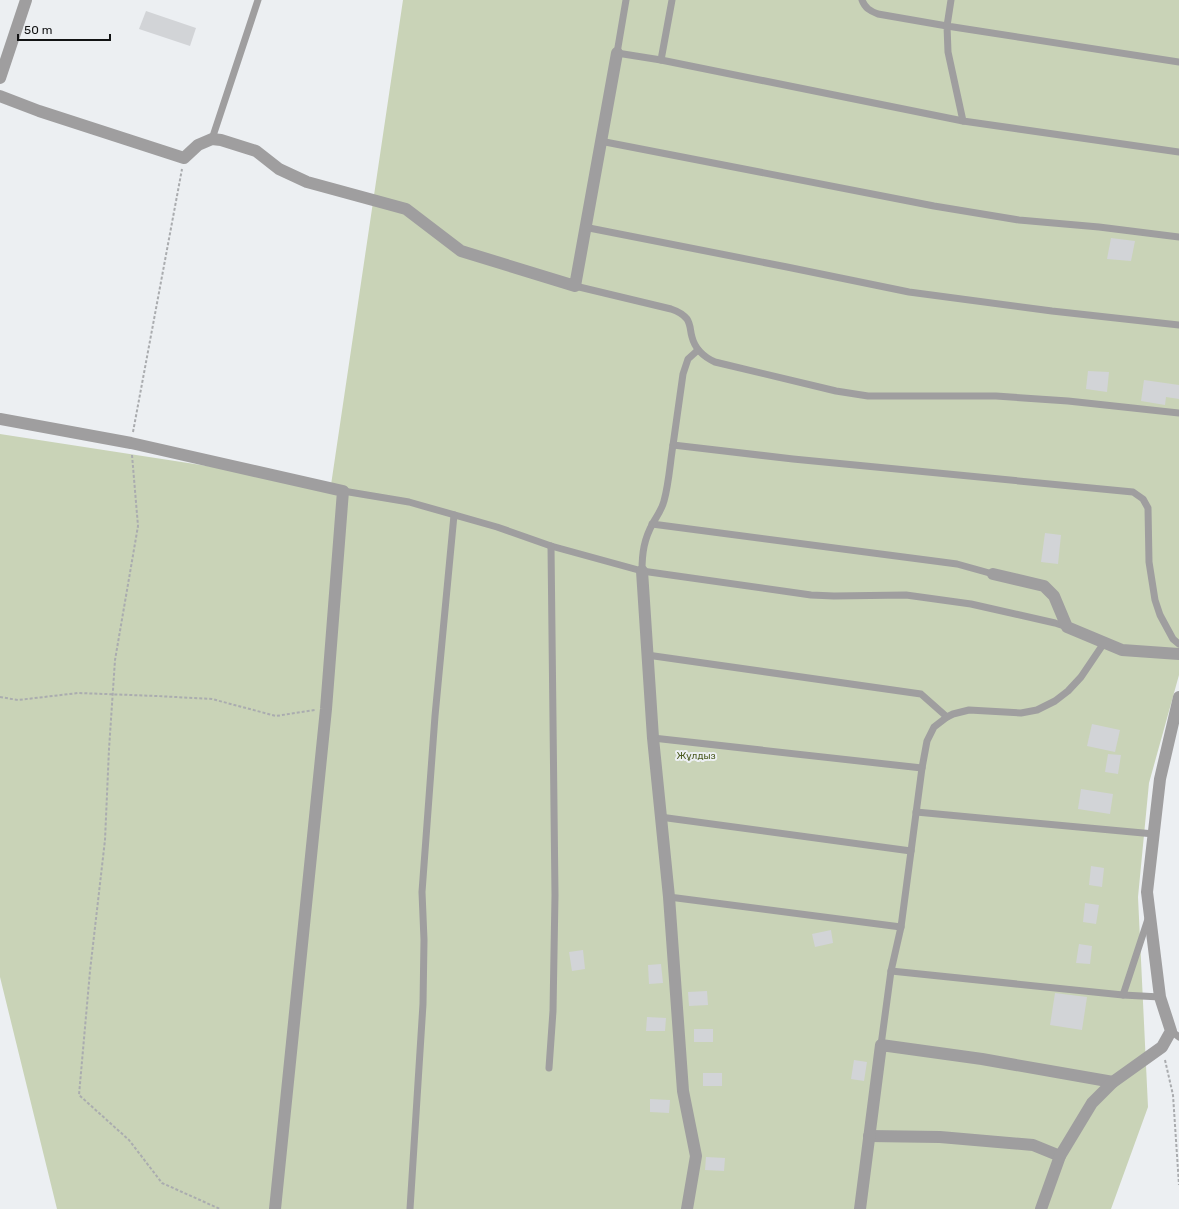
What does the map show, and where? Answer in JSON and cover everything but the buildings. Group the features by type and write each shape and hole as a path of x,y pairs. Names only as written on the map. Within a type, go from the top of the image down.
{"street":[{"path":"0,78 26,0"},
{"path":"0,96 39,111 184,158 198,145 212,139 221,140 256,151 279,169 307,182 406,209 461,251 575,286 584,227 617,53"},
{"path":"0,419 131,443 343,491 326,709 275,1209"},
{"path":"642,571 653,738 669,897 683,1091 696,1156 687,1209"},
{"path":"993,574 1044,586 1054,596 1067,627 1104,643 1122,650 1179,654"},
{"path":"1041,1209 1060,1156 1092,1103 1113,1082 1162,1047 1175,1034 1160,997 1149,914 1148,892 1160,778 1179,697"},
{"path":"860,1209 881,1045 982,1059 1113,1082"},
{"path":"869,1136 940,1138 1033,1145 1060,1156"}],"lane":[{"path":"212,139 258,0"},
{"path":"626,0 617,53 661,60 963,121 1179,152"},
{"path":"661,60 672,0"},
{"path":"862,0 864,6 872,12 878,14 1179,62"},
{"path":"951,0 946,26 948,52 963,121"},
{"path":"600,141 950,209 1019,220 1099,227 1179,237"},
{"path":"584,227 909,292 1052,311 1179,325"},
{"path":"575,286 679,312 687,318 691,326 692,338 698,350 705,358 715,362 836,391 868,396 996,396 1068,401 1179,413"},
{"path":"642,571 642,552 652,524 660,511 664,500 683,374 688,359 698,350"},
{"path":"673,445 793,460 1133,492 1143,499 1148,508 1149,562 1155,600 1160,615 1173,639 1179,644"},
{"path":"343,491 409,502 454,516 498,527 551,546 642,571 811,595 906,595 935,598 971,604 1067,627"},
{"path":"410,1209 423,1004 424,940 422,892 435,716 454,516"},
{"path":"652,524 957,564 993,574"},
{"path":"549,1068 553,1011 555,895 551,546"},
{"path":"881,1045 891,971 901,927 922,768 927,741 934,727 953,714 969,710 1021,713 1037,710 1055,701 1081,677 1104,643"},
{"path":"647,655 921,694 947,717"},
{"path":"653,738 922,768"},
{"path":"916,812 1154,834"},
{"path":"660,817 911,851"},
{"path":"669,897 901,927"},
{"path":"1123,995 1149,914"},
{"path":"891,971 1123,995 1160,997"}],"path":[{"path":"184,158 131,443 138,526 115,660 105,840 90,971 79,1095 129,1140 162,1183 220,1209"},
{"path":"0,697 18,700 78,694 112,694 212,699 276,716 326,709"},
{"path":"1162,1047 1174,1095 1179,1184"}],"green space":[{"name":"Жұлдыз","path":"403,0 1179,0 1179,675 1149,783 1138,897 1148,1107 1111,1209 57,1209 0,977 0,434 331,485"}]}
